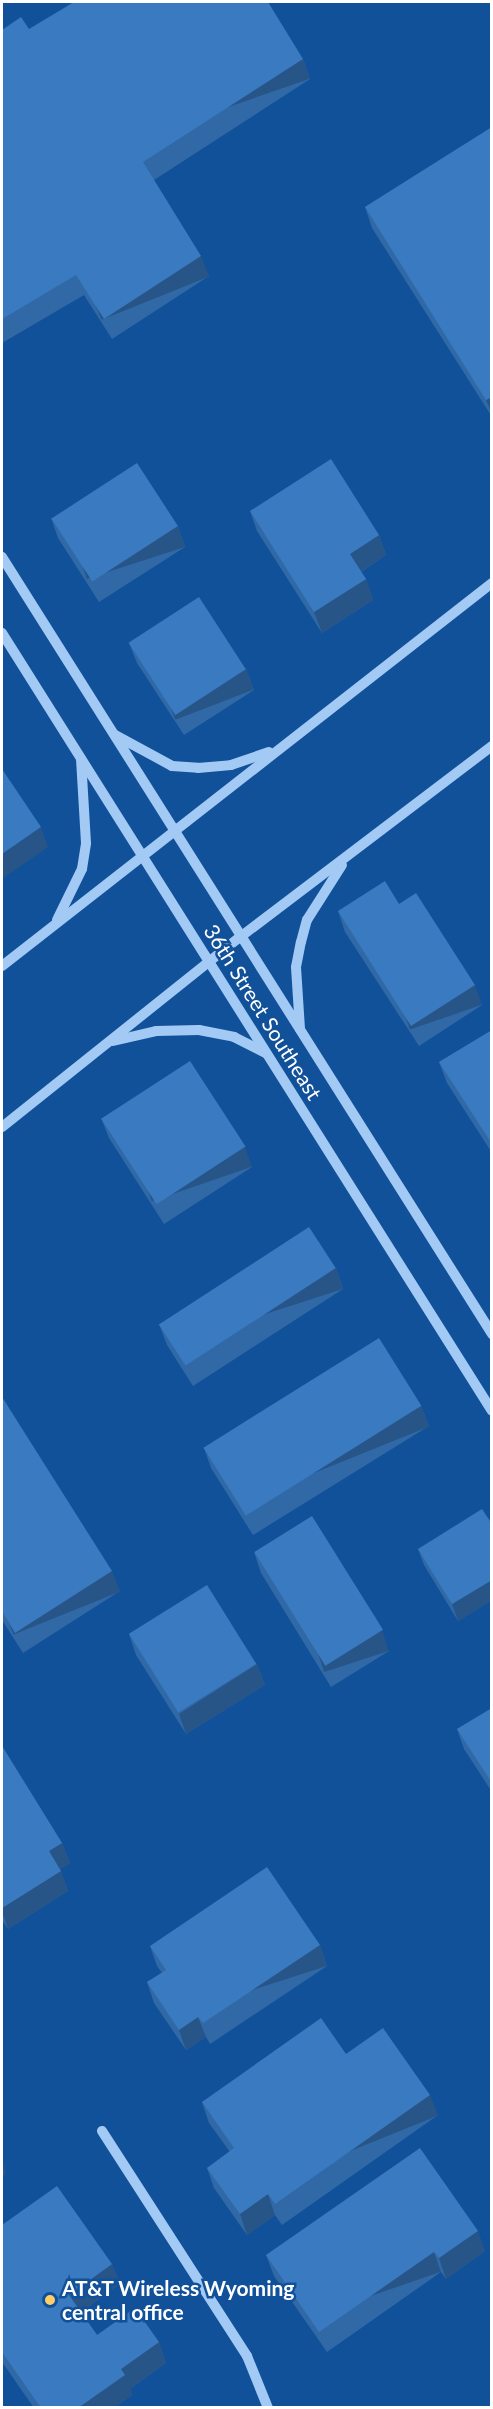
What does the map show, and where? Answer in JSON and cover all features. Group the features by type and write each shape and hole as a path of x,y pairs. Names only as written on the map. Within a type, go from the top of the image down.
{"street":[{"name":"36th Street Southeast","path":"2,557 239,938 300,1029 492,1334"},
{"path":"2,966 492,583"},
{"name":"36th Street Southeast","path":"2,633 144,855 209,963 492,1411"},
{"path":"113,734 172,766 198,768 231,765 278,749"},
{"path":"2,1127 239,938 492,746"},
{"path":"55,924 82,869 86,843 80,756"},
{"path":"300,1029 296,967 307,920 347,858"},
{"path":"110,1042 156,1031 199,1030 234,1037 266,1053"},
{"path":"102,2131 247,2356 268,2408"}],"building":[{"path":"74,2 268,2 303,59 143,162 201,256 104,319 76,275 2,319 2,30 21,17 29,29"},
{"path":"492,127 492,397 486,400 365,207"},
{"path":"331,459 379,535 350,554 366,579 314,612 250,511"},
{"path":"137,463 178,526 92,581 51,519"},
{"path":"199,597 246,669 175,715 129,643"},
{"path":"2,769 41,827 2,854"},
{"path":"385,881 399,904 416,893 475,985 411,1026 338,911"},
{"path":"492,1030 492,1144 439,1062"},
{"path":"190,1061 246,1147 157,1204 101,1119"},
{"path":"309,1227 336,1268 186,1366 159,1324"},
{"path":"379,1338 421,1406 246,1516 203,1448"},
{"path":"2,1397 112,1571 15,1633 2,1611"},
{"path":"482,1509 492,1524 492,1580 452,1604 418,1549"},
{"path":"312,1516 383,1630 325,1666 254,1552"},
{"path":"207,1585 256,1664 178,1713 129,1634"},
{"path":"492,1708 492,1783 457,1729"},
{"path":"2,1746 62,1843 49,1851 61,1871 2,1908"},
{"path":"267,1867 320,1945 203,2023 198,2017 179,2030 147,1982 166,1970 150,1946"},
{"path":"321,2018 346,2054 383,2028 430,2095 275,2204 268,2194 240,2214 207,2168 234,2148 202,2102"},
{"path":"420,2148 478,2231 439,2258 434,2252 319,2332 266,2255"},
{"name":"AT&T Wireless Wyoming central office","path":"57,2186 112,2264 69,2295 97,2335 135,2308 159,2342 121,2369 125,2375 78,2408 41,2408 2,2352 2,2225"}],"place":[{"name":"AT&T Wireless Wyoming central office","path":"50,2300"}]}
